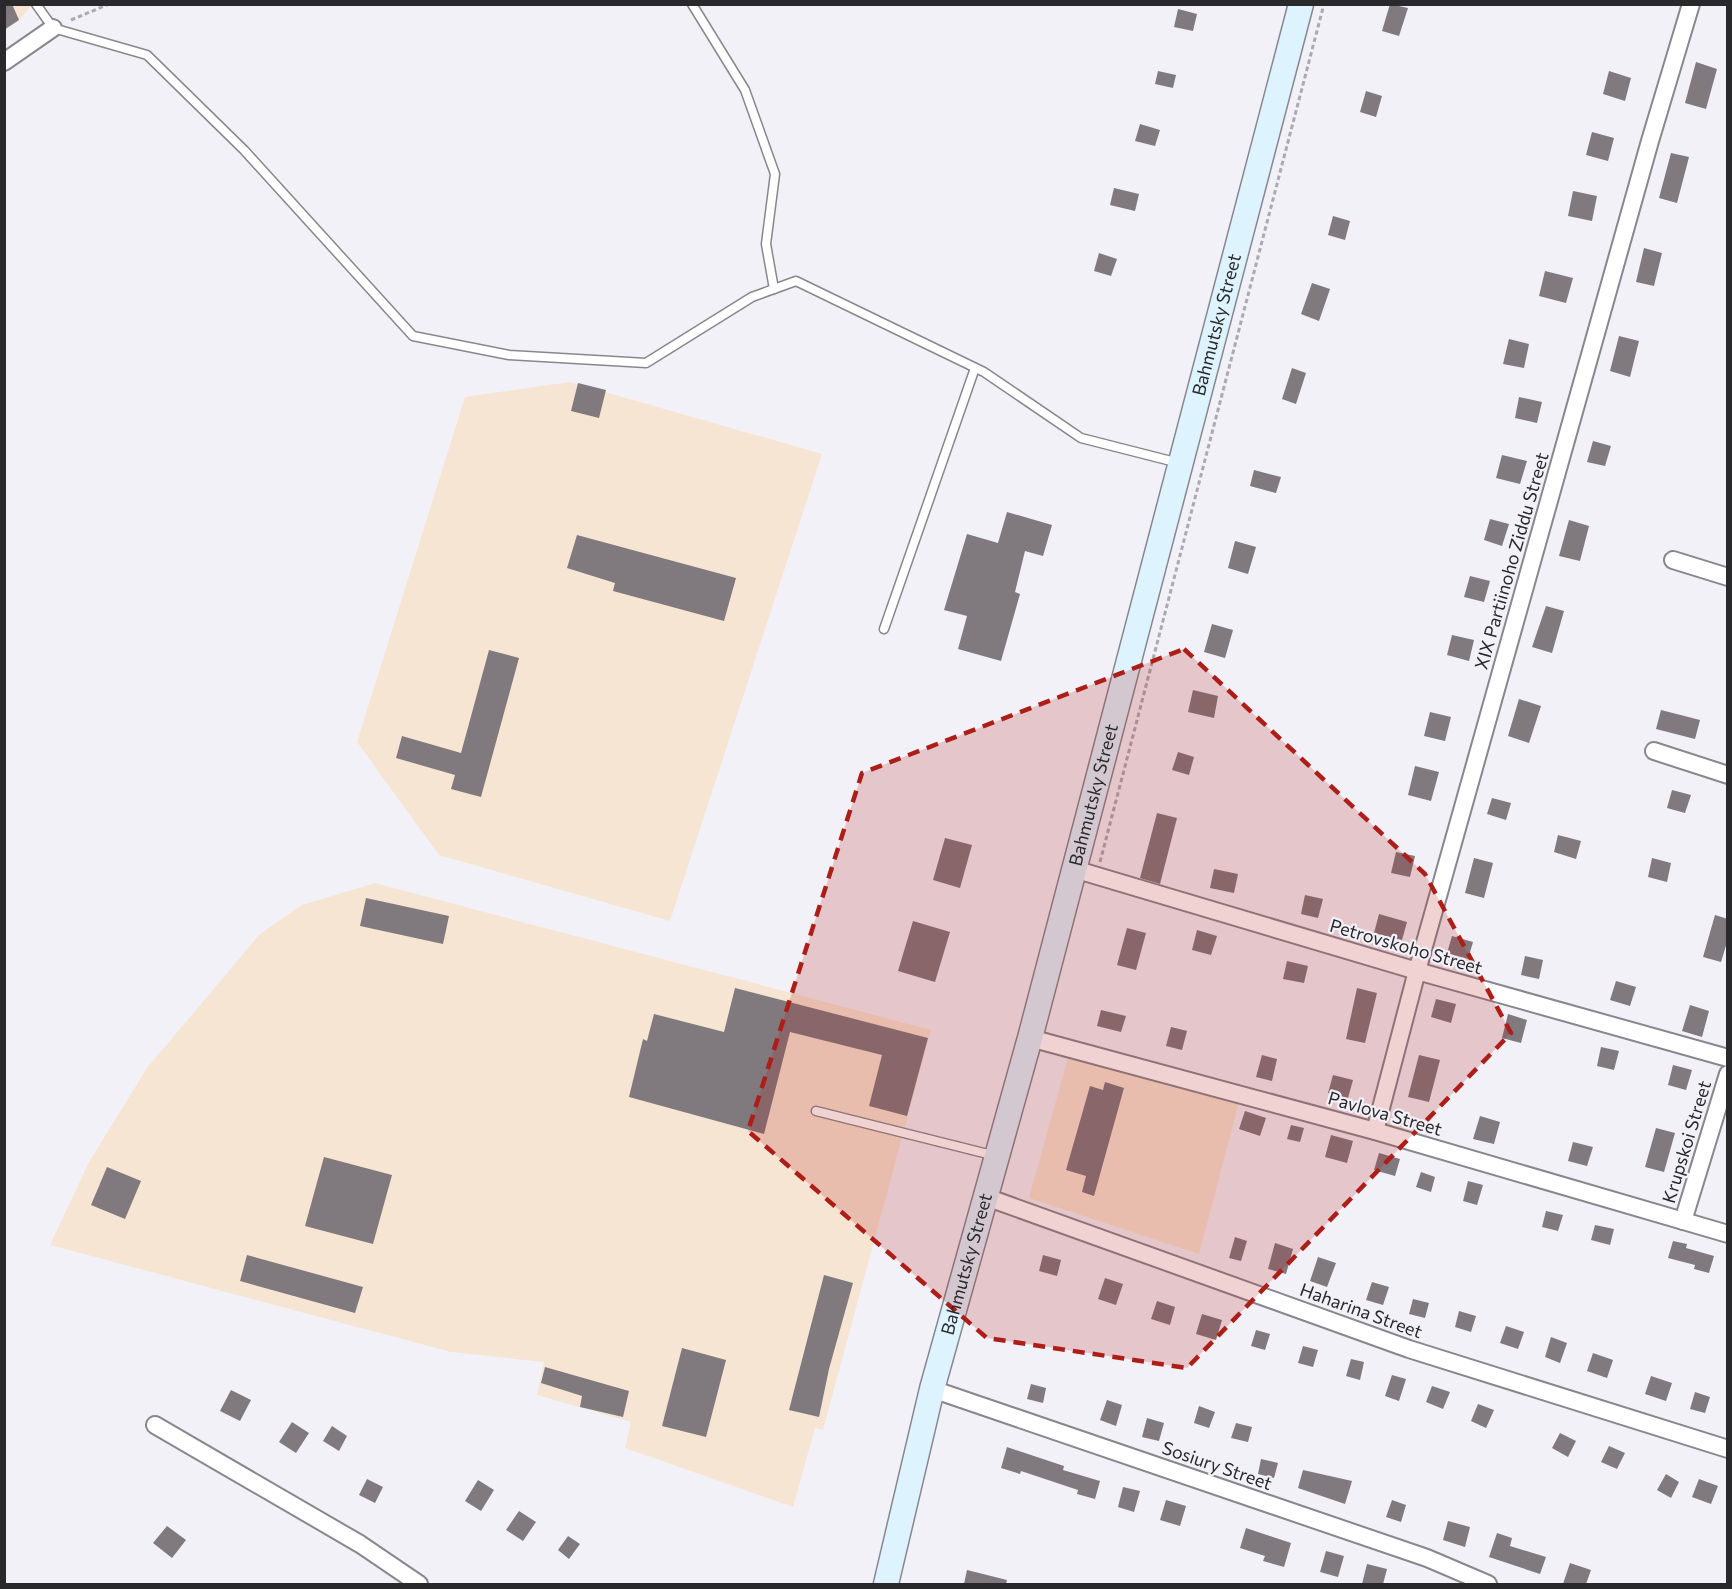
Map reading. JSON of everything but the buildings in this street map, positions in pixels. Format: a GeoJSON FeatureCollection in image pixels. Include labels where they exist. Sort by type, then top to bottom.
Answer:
{"type":"FeatureCollection","features":[{"type":"Feature","properties":{"kind":"main road","name":"Bahmutsky Street"},"geometry":{"type":"LineString","coordinates":[[886,1584],[932,1389],[1030,1038],[1085,873],[1180,463],[1301,4]]}},
{"type":"Feature","properties":{"kind":"street","name":"XIX Partiinoho Ziddu Street"},"geometry":{"type":"LineString","coordinates":[[1375,1131],[1417,971],[1650,141],[1691,4]]}},
{"type":"Feature","properties":{"kind":"street"},"geometry":{"type":"LineString","coordinates":[[4,62],[53,28]]}},
{"type":"Feature","properties":{"kind":"street"},"geometry":{"type":"LineString","coordinates":[[1673,560],[1728,577]]}},
{"type":"Feature","properties":{"kind":"street"},"geometry":{"type":"LineString","coordinates":[[1654,751],[1728,775]]}},
{"type":"Feature","properties":{"kind":"street","name":"Petrovskoho Street"},"geometry":{"type":"LineString","coordinates":[[1085,873],[1417,971],[1728,1058]]}},
{"type":"Feature","properties":{"kind":"street","name":"Pavlova Street"},"geometry":{"type":"LineString","coordinates":[[1030,1038],[1375,1131],[1728,1234]]}},
{"type":"Feature","properties":{"kind":"street","name":"Krupskoi Street"},"geometry":{"type":"LineString","coordinates":[[1683,1221],[1728,1074]]}},
{"type":"Feature","properties":{"kind":"street","name":"Haharina Street"},"geometry":{"type":"LineString","coordinates":[[986,1197],[1408,1349],[1728,1449]]}},
{"type":"Feature","properties":{"kind":"street","name":"Sosiury Street"},"geometry":{"type":"LineString","coordinates":[[932,1389],[1426,1558],[1488,1584]]}},
{"type":"Feature","properties":{"kind":"street"},"geometry":{"type":"LineString","coordinates":[[155,1425],[360,1544],[419,1584]]}},
{"type":"Feature","properties":{"kind":"lane"},"geometry":{"type":"LineString","coordinates":[[36,4],[53,28],[147,55],[244,150],[413,336],[509,355],[646,363],[752,297],[796,281],[975,368],[1081,438],[1180,463]]}},
{"type":"Feature","properties":{"kind":"lane"},"geometry":{"type":"LineString","coordinates":[[692,4],[745,90],[775,174],[766,244],[774,289]]}},
{"type":"Feature","properties":{"kind":"lane"},"geometry":{"type":"LineString","coordinates":[[884,629],[975,368]]}},
{"type":"Feature","properties":{"kind":"lane"},"geometry":{"type":"LineString","coordinates":[[816,1111],[997,1156]]}},
{"type":"Feature","properties":{"kind":"path"},"geometry":{"type":"LineString","coordinates":[[53,28],[110,4]]}},
{"type":"Feature","properties":{"kind":"path"},"geometry":{"type":"LineString","coordinates":[[1085,873],[1324,4]]}},
{"type":"Feature","properties":{"kind":"highlighted area"},"geometry":{"type":"Polygon","coordinates":[[[1184,649],[1425,874],[1511,1033],[1187,1368],[987,1338],[748,1131],[862,773],[1184,649]]]}},
{"type":"Feature","properties":{"kind":"shaded area"},"geometry":{"type":"Polygon","coordinates":[[[5,5],[32,5],[19,20],[5,30],[5,5]]]}},
{"type":"Feature","properties":{"kind":"shaded area"},"geometry":{"type":"Polygon","coordinates":[[[570,382],[822,454],[670,921],[439,855],[357,742],[465,397],[570,382]]]}},
{"type":"Feature","properties":{"kind":"shaded area"},"geometry":{"type":"Polygon","coordinates":[[[375,883],[931,1030],[823,1430],[815,1428],[793,1507],[625,1448],[631,1422],[537,1395],[544,1362],[451,1352],[50,1245],[89,1162],[147,1068],[260,934],[302,905],[375,883]]]}},
{"type":"Feature","properties":{"kind":"shaded area"},"geometry":{"type":"Polygon","coordinates":[[[1069,1054],[1239,1102],[1199,1254],[1029,1198],[1069,1054]]]}}]}
